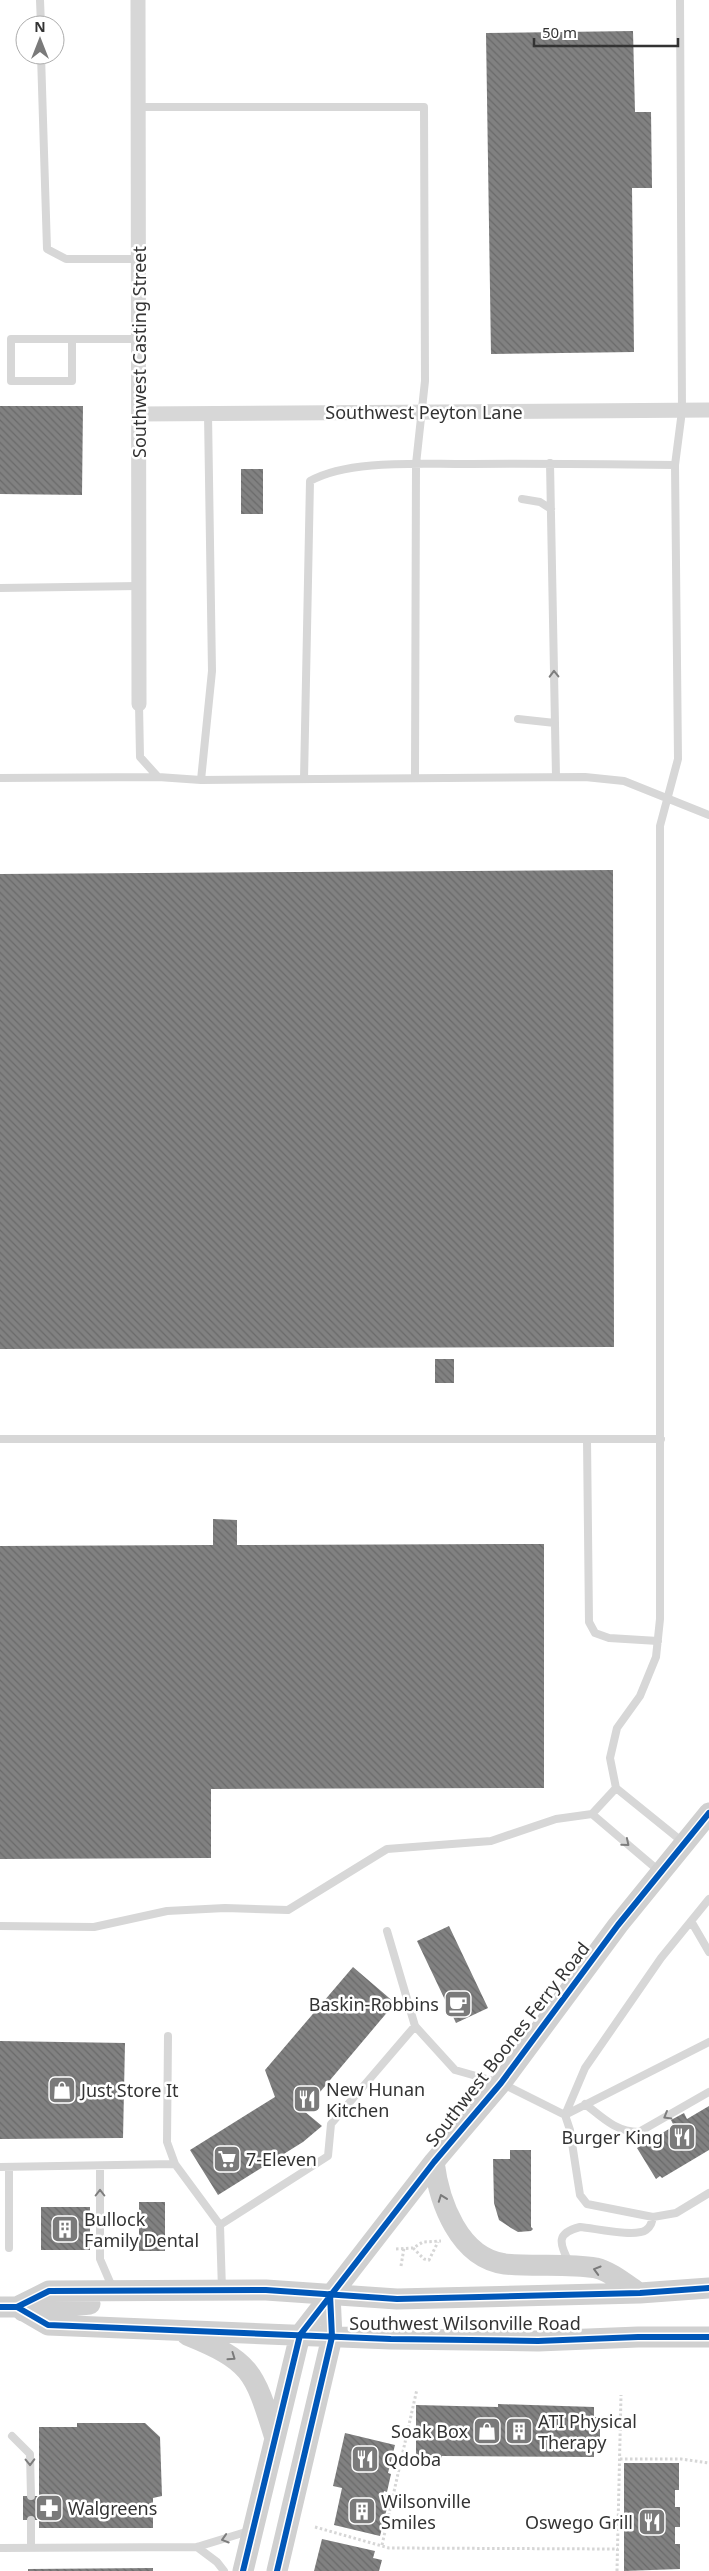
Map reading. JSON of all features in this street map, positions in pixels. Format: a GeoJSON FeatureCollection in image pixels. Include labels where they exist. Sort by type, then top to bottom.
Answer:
{"type":"FeatureCollection","features":[{"type":"Feature","properties":{"kind":"main road","name":"Southwest Boones Ferry Road"},"geometry":{"type":"LineString","coordinates":[[244,2571],[300,2335],[434,2162],[501,2083],[660,1872],[709,1812]]}},
{"type":"Feature","properties":{"kind":"main road"},"geometry":{"type":"LineString","coordinates":[[434,2162],[436,2179],[445,2206],[457,2232],[472,2248],[486,2257],[504,2264],[599,2268],[640,2293]]}},
{"type":"Feature","properties":{"kind":"main road","name":"Southwest Wilsonville Road"},"geometry":{"type":"LineString","coordinates":[[13,2308],[49,2291],[222,2290],[330,2294],[397,2300],[640,2293],[709,2288]]}},
{"type":"Feature","properties":{"kind":"main road"},"geometry":{"type":"LineString","coordinates":[[13,2308],[75,2304],[263,2303],[330,2294],[332,2337],[277,2571]]}},
{"type":"Feature","properties":{"kind":"main road","name":"Southwest Wilsonville Road"},"geometry":{"type":"LineString","coordinates":[[13,2308],[48,2325],[332,2337],[538,2341],[638,2337],[709,2337]]}},
{"type":"Feature","properties":{"kind":"main road"},"geometry":{"type":"LineString","coordinates":[[172,2330],[234,2357],[250,2373],[263,2400],[275,2437]]}},
{"type":"Feature","properties":{"kind":"street","name":"Southwest Casting Street"},"geometry":{"type":"LineString","coordinates":[[138,0],[139,704]]}},
{"type":"Feature","properties":{"kind":"street","name":"Southwest Peyton Lane"},"geometry":{"type":"LineString","coordinates":[[139,414],[709,410]]}},
{"type":"Feature","properties":{"kind":"lane"},"geometry":{"type":"LineString","coordinates":[[40,0],[40,15]]}},
{"type":"Feature","properties":{"kind":"lane"},"geometry":{"type":"LineString","coordinates":[[680,0],[682,411],[675,465],[678,759],[660,826],[660,1619],[656,1657],[640,1696],[617,1728],[610,1758],[616,1788],[684,1843]]}},
{"type":"Feature","properties":{"kind":"lane"},"geometry":{"type":"LineString","coordinates":[[41,65],[47,249],[66,259],[139,259]]}},
{"type":"Feature","properties":{"kind":"lane"},"geometry":{"type":"LineString","coordinates":[[138,107],[424,108],[425,382],[416,464],[415,778]]}},
{"type":"Feature","properties":{"kind":"lane"},"geometry":{"type":"LineString","coordinates":[[72,339],[72,381],[11,381],[11,340],[72,339],[139,339]]}},
{"type":"Feature","properties":{"kind":"lane"},"geometry":{"type":"LineString","coordinates":[[201,780],[212,671],[208,414]]}},
{"type":"Feature","properties":{"kind":"lane"},"geometry":{"type":"LineString","coordinates":[[304,779],[310,481],[322,474],[342,469],[416,464],[550,463],[675,465]]}},
{"type":"Feature","properties":{"kind":"lane"},"geometry":{"type":"LineString","coordinates":[[550,463],[556,776]]}},
{"type":"Feature","properties":{"kind":"lane"},"geometry":{"type":"LineString","coordinates":[[522,499],[540,502],[551,509]]}},
{"type":"Feature","properties":{"kind":"lane"},"geometry":{"type":"LineString","coordinates":[[0,588],[139,586]]}},
{"type":"Feature","properties":{"kind":"lane"},"geometry":{"type":"LineString","coordinates":[[139,704],[140,757],[158,777]]}},
{"type":"Feature","properties":{"kind":"lane"},"geometry":{"type":"LineString","coordinates":[[518,719],[555,723]]}},
{"type":"Feature","properties":{"kind":"lane"},"geometry":{"type":"LineString","coordinates":[[0,778],[158,777],[201,780],[556,776],[624,781],[709,815]]}},
{"type":"Feature","properties":{"kind":"lane"},"geometry":{"type":"LineString","coordinates":[[587,1438],[589,1622],[595,1633],[609,1638],[658,1641]]}},
{"type":"Feature","properties":{"kind":"lane"},"geometry":{"type":"LineString","coordinates":[[0,1439],[660,1438]]}},
{"type":"Feature","properties":{"kind":"lane"},"geometry":{"type":"LineString","coordinates":[[0,1926],[94,1927],[167,1911],[225,1908],[288,1910],[387,1849],[491,1841],[556,1819],[592,1814],[616,1788]]}},
{"type":"Feature","properties":{"kind":"lane"},"geometry":{"type":"LineString","coordinates":[[592,1814],[660,1872]]}},
{"type":"Feature","properties":{"kind":"lane"},"geometry":{"type":"LineString","coordinates":[[709,1899],[661,1958],[585,2068],[565,2115],[570,2130],[580,2195],[587,2204],[653,2217],[676,2213],[709,2194]]}},
{"type":"Feature","properties":{"kind":"lane"},"geometry":{"type":"LineString","coordinates":[[691,1921],[709,1952]]}},
{"type":"Feature","properties":{"kind":"lane"},"geometry":{"type":"LineString","coordinates":[[387,1931],[415,2026],[455,2070],[501,2083],[565,2115]]}},
{"type":"Feature","properties":{"kind":"lane"},"geometry":{"type":"LineString","coordinates":[[220,2225],[328,2156],[331,2124],[415,2026]]}},
{"type":"Feature","properties":{"kind":"lane"},"geometry":{"type":"LineString","coordinates":[[168,2036],[167,2142],[175,2164],[220,2225],[222,2290]]}},
{"type":"Feature","properties":{"kind":"lane"},"geometry":{"type":"LineString","coordinates":[[565,2115],[709,2042]]}},
{"type":"Feature","properties":{"kind":"lane"},"geometry":{"type":"LineString","coordinates":[[585,2104],[614,2127],[626,2132],[639,2132],[709,2092]]}},
{"type":"Feature","properties":{"kind":"lane"},"geometry":{"type":"LineString","coordinates":[[0,2167],[175,2164]]}},
{"type":"Feature","properties":{"kind":"lane"},"geometry":{"type":"LineString","coordinates":[[9,2166],[9,2248]]}},
{"type":"Feature","properties":{"kind":"lane"},"geometry":{"type":"LineString","coordinates":[[100,2166],[100,2260],[114,2291]]}},
{"type":"Feature","properties":{"kind":"lane"},"geometry":{"type":"LineString","coordinates":[[571,2266],[562,2248],[561,2241],[564,2234],[580,2227],[633,2233],[644,2232],[651,2226],[653,2217]]}},
{"type":"Feature","properties":{"kind":"lane"},"geometry":{"type":"LineString","coordinates":[[12,2436],[30,2454],[31,2496]]}},
{"type":"Feature","properties":{"kind":"lane"},"geometry":{"type":"LineString","coordinates":[[31,2520],[31,2548]]}},
{"type":"Feature","properties":{"kind":"lane"},"geometry":{"type":"LineString","coordinates":[[0,2548],[197,2547],[253,2530]]}},
{"type":"Feature","properties":{"kind":"lane"},"geometry":{"type":"LineString","coordinates":[[197,2547],[213,2558],[224,2571]]}},
{"type":"Feature","properties":{"kind":"path"},"geometry":{"type":"LineString","coordinates":[[396,2248],[412,2248],[429,2241],[438,2242],[443,2240]]}},
{"type":"Feature","properties":{"kind":"path"},"geometry":{"type":"LineString","coordinates":[[412,2248],[424,2260],[430,2260],[438,2242]]}},
{"type":"Feature","properties":{"kind":"path"},"geometry":{"type":"LineString","coordinates":[[401,2266],[404,2248]]}},
{"type":"Feature","properties":{"kind":"path"},"geometry":{"type":"LineString","coordinates":[[382,2545],[417,2389]]}},
{"type":"Feature","properties":{"kind":"path"},"geometry":{"type":"LineString","coordinates":[[618,2571],[621,2395]]}},
{"type":"Feature","properties":{"kind":"path"},"geometry":{"type":"LineString","coordinates":[[620,2459],[681,2459],[709,2463]]}},
{"type":"Feature","properties":{"kind":"path"},"geometry":{"type":"LineString","coordinates":[[315,2527],[382,2545],[407,2548],[618,2549]]}},
{"type":"Feature","properties":{"kind":"building"},"geometry":{"type":"Polygon","coordinates":[[[633,31],[635,112],[651,112],[652,188],[632,188],[634,352],[491,354],[486,33],[633,31]]]}},
{"type":"Feature","properties":{"kind":"building"},"geometry":{"type":"Polygon","coordinates":[[[0,406],[83,406],[82,495],[0,494],[0,406]]]}},
{"type":"Feature","properties":{"kind":"building"},"geometry":{"type":"Polygon","coordinates":[[[241,469],[263,469],[263,514],[241,514],[241,469]]]}},
{"type":"Feature","properties":{"kind":"building"},"geometry":{"type":"Polygon","coordinates":[[[613,870],[614,1347],[0,1349],[0,874],[613,870]]]}},
{"type":"Feature","properties":{"kind":"building"},"geometry":{"type":"Polygon","coordinates":[[[435,1359],[454,1359],[454,1383],[435,1383],[435,1359]]]}},
{"type":"Feature","properties":{"kind":"building"},"geometry":{"type":"Polygon","coordinates":[[[213,1519],[237,1520],[237,1545],[544,1544],[544,1788],[211,1789],[211,1858],[0,1859],[0,1546],[213,1545],[213,1519]]]}},
{"type":"Feature","properties":{"kind":"building"},"geometry":{"type":"Polygon","coordinates":[[[449,1926],[488,2008],[456,2023],[417,1941],[449,1926]]]}},
{"type":"Feature","properties":{"kind":"building"},"geometry":{"type":"Polygon","coordinates":[[[353,1967],[395,2003],[304,2111],[322,2126],[303,2142],[218,2195],[190,2150],[275,2097],[265,2070],[353,1967]]]}},
{"type":"Feature","properties":{"kind":"building","name":"Just Store It"},"geometry":{"type":"Polygon","coordinates":[[[0,2041],[125,2043],[123,2138],[0,2139],[0,2041]]]}},
{"type":"Feature","properties":{"kind":"building","name":"Burger King"},"geometry":{"type":"Polygon","coordinates":[[[709,2106],[709,2150],[662,2178],[660,2176],[656,2179],[637,2148],[674,2126],[671,2120],[684,2113],[687,2119],[709,2106]]]}},
{"type":"Feature","properties":{"kind":"building"},"geometry":{"type":"Polygon","coordinates":[[[510,2150],[531,2150],[531,2227],[533,2229],[531,2231],[518,2232],[499,2220],[494,2203],[493,2159],[510,2159],[510,2150]]]}},
{"type":"Feature","properties":{"kind":"building"},"geometry":{"type":"Polygon","coordinates":[[[139,2202],[165,2202],[165,2251],[139,2251],[139,2202]]]}},
{"type":"Feature","properties":{"kind":"building","name":"Bullock Family Dental"},"geometry":{"type":"Polygon","coordinates":[[[41,2207],[90,2207],[90,2250],[41,2250],[41,2207]]]}},
{"type":"Feature","properties":{"kind":"building"},"geometry":{"type":"Polygon","coordinates":[[[498,2404],[594,2407],[594,2417],[600,2417],[600,2446],[594,2446],[594,2457],[442,2456],[442,2458],[416,2458],[416,2405],[498,2407],[498,2404]]]}},
{"type":"Feature","properties":{"kind":"building","name":"Walgreens"},"geometry":{"type":"Polygon","coordinates":[[[77,2423],[145,2423],[160,2437],[162,2496],[153,2498],[153,2528],[39,2528],[39,2520],[23,2520],[23,2496],[39,2496],[39,2427],[77,2427],[77,2423]]]}},
{"type":"Feature","properties":{"kind":"building","name":"Qdoba"},"geometry":{"type":"Polygon","coordinates":[[[345,2433],[395,2445],[388,2473],[391,2474],[387,2492],[384,2491],[383,2494],[390,2496],[380,2536],[334,2525],[342,2488],[333,2486],[345,2433]]]}},
{"type":"Feature","properties":{"kind":"building","name":"Oswego Grill"},"geometry":{"type":"Polygon","coordinates":[[[624,2463],[679,2463],[679,2490],[675,2490],[675,2507],[680,2507],[680,2527],[675,2527],[675,2544],[680,2544],[680,2569],[624,2571],[624,2463]]]}},
{"type":"Feature","properties":{"kind":"building"},"geometry":{"type":"Polygon","coordinates":[[[322,2539],[375,2551],[373,2558],[382,2560],[379,2571],[314,2571],[322,2539]]]}},
{"type":"Feature","properties":{"kind":"building"},"geometry":{"type":"Polygon","coordinates":[[[153,2568],[153,2571],[28,2571],[28,2569],[153,2568]]]}},
{"type":"Feature","properties":{"kind":"cycle path"},"geometry":{"type":"LineString","coordinates":[[243,2571],[300,2335],[434,2162],[501,2083],[618,1925],[709,1813]]}},
{"type":"Feature","properties":{"kind":"cycle path"},"geometry":{"type":"LineString","coordinates":[[0,2307],[17,2307],[49,2291],[266,2290],[397,2299],[640,2293],[709,2288]]}},
{"type":"Feature","properties":{"kind":"cycle path"},"geometry":{"type":"LineString","coordinates":[[277,2571],[332,2337],[330,2294]]}},
{"type":"Feature","properties":{"kind":"cycle path"},"geometry":{"type":"LineString","coordinates":[[17,2307],[48,2325],[391,2339],[538,2341],[638,2337],[709,2337]]}},
{"type":"Feature","properties":{"kind":"place","name":"Baskin-Robbins"},"geometry":{"type":"Point","coordinates":[458,2004]}},
{"type":"Feature","properties":{"kind":"place","name":"Just Store It"},"geometry":{"type":"Point","coordinates":[62,2090]}},
{"type":"Feature","properties":{"kind":"place","name":"New Hunan Kitchen"},"geometry":{"type":"Point","coordinates":[307,2099]}},
{"type":"Feature","properties":{"kind":"place","name":"Burger King"},"geometry":{"type":"Point","coordinates":[682,2137]}},
{"type":"Feature","properties":{"kind":"place","name":"7-Eleven"},"geometry":{"type":"Point","coordinates":[227,2159]}},
{"type":"Feature","properties":{"kind":"place","name":"Bullock Family Dental"},"geometry":{"type":"Point","coordinates":[65,2229]}},
{"type":"Feature","properties":{"kind":"place","name":"Soak Box"},"geometry":{"type":"Point","coordinates":[487,2431]}},
{"type":"Feature","properties":{"kind":"place","name":"ATI Physical Therapy"},"geometry":{"type":"Point","coordinates":[519,2431]}},
{"type":"Feature","properties":{"kind":"place","name":"Qdoba"},"geometry":{"type":"Point","coordinates":[365,2459]}},
{"type":"Feature","properties":{"kind":"place","name":"Walgreens"},"geometry":{"type":"Point","coordinates":[49,2508]}},
{"type":"Feature","properties":{"kind":"place","name":"Wilsonville Smiles"},"geometry":{"type":"Point","coordinates":[362,2511]}},
{"type":"Feature","properties":{"kind":"place","name":"Oswego Grill"},"geometry":{"type":"Point","coordinates":[652,2522]}}]}
